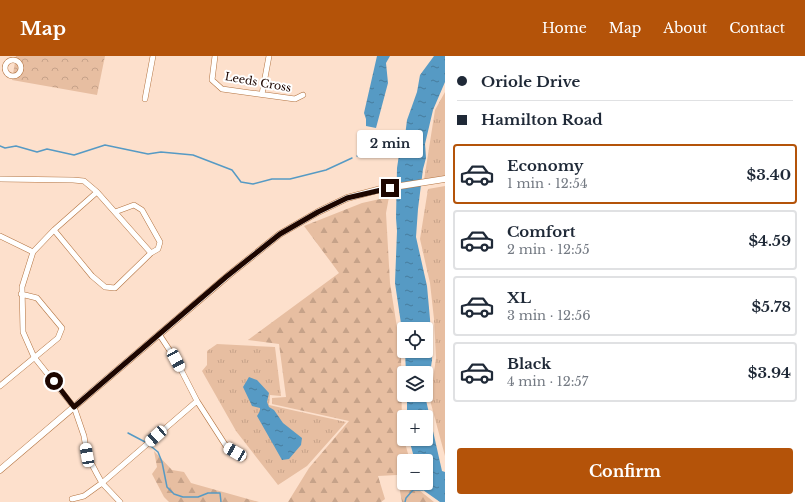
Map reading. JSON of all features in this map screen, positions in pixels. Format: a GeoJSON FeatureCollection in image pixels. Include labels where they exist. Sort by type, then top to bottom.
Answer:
{"type":"FeatureCollection","features":[{"type":"Feature","properties":{"kind":"main road"},"geometry":{"type":"LineString","coordinates":[[0,470],[159,334],[280,234],[318,212],[347,198],[390,188],[445,179]]}},
{"type":"Feature","properties":{"kind":"street"},"geometry":{"type":"LineString","coordinates":[[145,99],[153,56]]}},
{"type":"Feature","properties":{"kind":"street","name":"Leeds Cross"},"geometry":{"type":"LineString","coordinates":[[215,56],[212,80],[222,89],[296,99],[303,95]]}},
{"type":"Feature","properties":{"kind":"street"},"geometry":{"type":"LineString","coordinates":[[262,94],[269,56]]}},
{"type":"Feature","properties":{"kind":"street"},"geometry":{"type":"LineString","coordinates":[[0,179],[84,181],[98,192],[151,253]]}},
{"type":"Feature","properties":{"kind":"street"},"geometry":{"type":"LineString","coordinates":[[98,192],[54,230],[33,252],[22,288],[23,332],[34,356],[74,407],[84,436],[87,455],[102,483],[120,502]]}},
{"type":"Feature","properties":{"kind":"street"},"geometry":{"type":"LineString","coordinates":[[54,230],[92,276],[106,287],[115,288],[151,253],[158,249],[160,242],[142,210],[134,205],[115,212]]}},
{"type":"Feature","properties":{"kind":"street"},"geometry":{"type":"LineString","coordinates":[[0,236],[33,252]]}},
{"type":"Feature","properties":{"kind":"street"},"geometry":{"type":"LineString","coordinates":[[0,386],[34,356],[58,338],[62,328],[37,298],[22,294]]}},
{"type":"Feature","properties":{"kind":"street"},"geometry":{"type":"LineString","coordinates":[[159,334],[176,360],[197,401],[226,446],[244,457]]}},
{"type":"Feature","properties":{"kind":"street"},"geometry":{"type":"LineString","coordinates":[[72,499],[84,496],[102,483],[197,401]]}},
{"type":"Feature","properties":{"kind":"green space"},"geometry":{"type":"Polygon","coordinates":[[[16,56],[105,56],[97,95],[12,80],[16,56]]]}},
{"type":"Feature","properties":{"kind":"green space"},"geometry":{"type":"Polygon","coordinates":[[[445,92],[445,176],[424,180],[435,110],[445,92]]]}},
{"type":"Feature","properties":{"kind":"green space"},"geometry":{"type":"Polygon","coordinates":[[[445,186],[445,456],[431,402],[433,402],[433,379],[436,358],[434,319],[430,283],[420,239],[428,189],[445,186]]]}},
{"type":"Feature","properties":{"kind":"green space"},"geometry":{"type":"Polygon","coordinates":[[[389,197],[386,213],[390,283],[397,328],[397,358],[401,358],[401,366],[397,366],[397,402],[402,402],[402,410],[397,410],[397,446],[406,446],[408,454],[397,454],[397,475],[378,476],[385,499],[381,502],[288,502],[309,468],[349,421],[272,404],[272,398],[286,397],[279,344],[248,340],[339,273],[304,226],[362,203],[389,197]]]}},
{"type":"Feature","properties":{"kind":"green space"},"geometry":{"type":"Polygon","coordinates":[[[217,344],[275,347],[281,396],[270,395],[269,405],[346,422],[307,466],[278,485],[236,431],[202,371],[207,365],[207,351],[217,344]]]}},
{"type":"Feature","properties":{"kind":"green space"},"geometry":{"type":"Polygon","coordinates":[[[154,451],[172,470],[184,472],[191,483],[259,502],[169,502],[164,497],[152,474],[157,467],[154,451]]]}},
{"type":"Feature","properties":{"kind":"green space"},"geometry":{"type":"Polygon","coordinates":[[[400,490],[419,490],[434,502],[402,502],[400,490]]]}},
{"type":"Feature","properties":{"kind":"water"},"geometry":{"type":"Polygon","coordinates":[[[377,56],[390,56],[386,63],[388,83],[376,128],[366,126],[364,113],[377,56]]]}},
{"type":"Feature","properties":{"kind":"water"},"geometry":{"type":"Polygon","coordinates":[[[434,56],[445,56],[445,82],[433,110],[425,144],[426,158],[423,169],[416,237],[427,286],[430,322],[401,322],[395,283],[397,168],[400,148],[405,136],[407,120],[417,92],[420,75],[434,56]]]}},
{"type":"Feature","properties":{"kind":"water"},"geometry":{"type":"Polygon","coordinates":[[[405,358],[432,358],[431,366],[406,366],[405,358]]]}},
{"type":"Feature","properties":{"kind":"water"},"geometry":{"type":"Polygon","coordinates":[[[249,377],[257,380],[269,393],[267,402],[269,407],[274,410],[283,423],[302,438],[301,445],[289,459],[282,460],[257,416],[260,408],[252,406],[243,387],[249,377]]]}},
{"type":"Feature","properties":{"kind":"water"},"geometry":{"type":"Polygon","coordinates":[[[407,402],[426,402],[428,410],[407,410],[407,402]]]}},
{"type":"Feature","properties":{"kind":"water"},"geometry":{"type":"Polygon","coordinates":[[[433,431],[442,471],[445,472],[445,502],[440,502],[423,490],[433,490],[433,454],[413,454],[411,446],[433,446],[433,431]]]}},
{"type":"Feature","properties":{"kind":"waterway"},"geometry":{"type":"LineString","coordinates":[[0,146],[5,148],[16,146],[37,152],[47,149],[74,155],[105,145],[148,154],[161,152],[193,155],[232,170],[241,182],[253,184],[272,179],[290,179],[326,170],[352,158]]}},
{"type":"Feature","properties":{"kind":"waterway"},"geometry":{"type":"LineString","coordinates":[[357,156],[386,154],[400,148]]}},
{"type":"Feature","properties":{"kind":"waterway"},"geometry":{"type":"LineString","coordinates":[[128,433],[147,443],[158,452],[162,462],[167,487],[174,494],[183,497],[198,497],[208,493],[220,493],[221,502]]}},
{"type":"Feature","properties":{"kind":"waterway"},"geometry":{"type":"LineString","coordinates":[[405,502],[406,498],[413,490]]}},
{"type":"Feature","properties":{"kind":"route"},"geometry":{"type":"LineString","coordinates":[[54,381],[74,407],[226,277],[280,234],[318,212],[347,198],[371,191],[390,188]]}}]}
